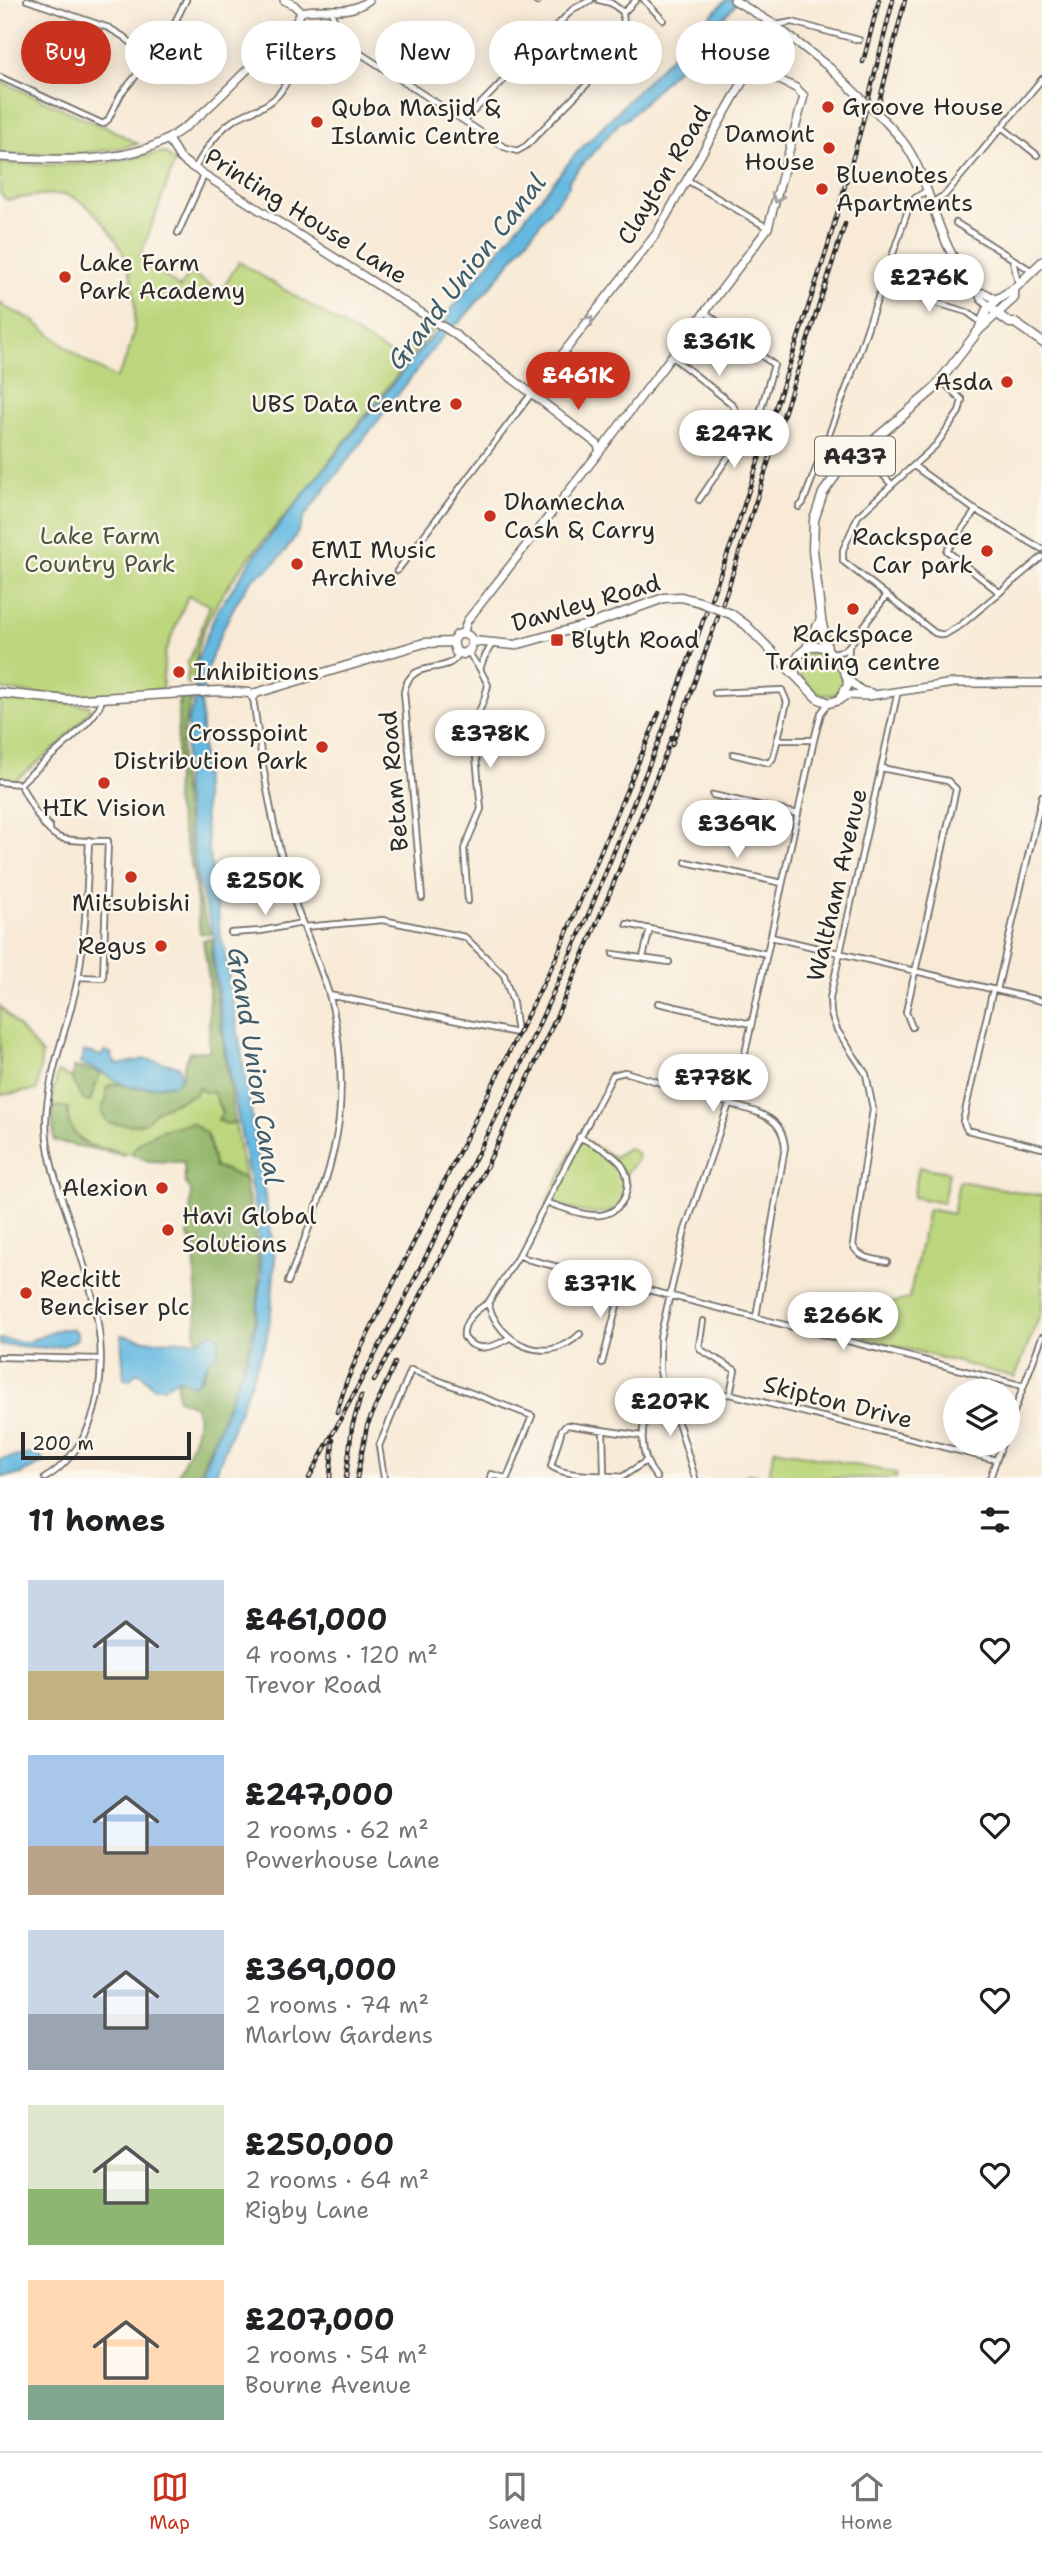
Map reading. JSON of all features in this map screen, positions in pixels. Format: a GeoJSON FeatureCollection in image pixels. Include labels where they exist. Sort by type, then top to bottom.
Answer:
{"type":"FeatureCollection","features":[{"type":"Feature","properties":{"kind":"main road","name":"A437"},"geometry":{"type":"LineString","coordinates":[[828,651],[821,619],[813,550],[816,509],[832,479],[941,380],[982,326],[993,304],[1017,287],[1042,262]]}},
{"type":"Feature","properties":{"kind":"main road","name":"A437"},"geometry":{"type":"LineString","coordinates":[[982,326],[1015,297],[1017,287]]}},
{"type":"Feature","properties":{"kind":"main road"},"geometry":{"type":"LineString","coordinates":[[993,304],[1006,307],[1016,323],[1042,342]]}},
{"type":"Feature","properties":{"kind":"main road"},"geometry":{"type":"LineString","coordinates":[[993,304],[998,314],[1010,323],[1016,323]]}},
{"type":"Feature","properties":{"kind":"main road","name":"Dawley Road"},"geometry":{"type":"LineString","coordinates":[[463,634],[472,640],[506,646],[530,642],[620,615],[664,598],[681,597],[731,614],[746,625],[817,698]]}},
{"type":"Feature","properties":{"kind":"main road"},"geometry":{"type":"LineString","coordinates":[[796,676],[794,663],[821,619]]}},
{"type":"Feature","properties":{"kind":"main road"},"geometry":{"type":"LineString","coordinates":[[463,634],[457,635],[453,642],[454,649],[463,653],[473,645],[472,640]]}},
{"type":"Feature","properties":{"kind":"main road"},"geometry":{"type":"LineString","coordinates":[[0,693],[60,700],[207,691],[253,695],[424,643],[453,642]]}},
{"type":"Feature","properties":{"kind":"main road"},"geometry":{"type":"LineString","coordinates":[[775,656],[789,658],[818,646],[828,651],[848,678],[847,688],[835,701],[817,698]]}},
{"type":"Feature","properties":{"kind":"street"},"geometry":{"type":"LineString","coordinates":[[27,0],[109,29],[125,38]]}},
{"type":"Feature","properties":{"kind":"street"},"geometry":{"type":"LineString","coordinates":[[176,21],[186,0]]}},
{"type":"Feature","properties":{"kind":"street"},"geometry":{"type":"LineString","coordinates":[[284,0],[301,12],[332,15]]}},
{"type":"Feature","properties":{"kind":"street"},"geometry":{"type":"LineString","coordinates":[[464,121],[573,9],[591,0]]}},
{"type":"Feature","properties":{"kind":"street"},"geometry":{"type":"LineString","coordinates":[[332,15],[344,40],[352,48],[508,149],[517,151],[524,148],[620,50],[626,34],[623,13],[611,3],[599,0]]}},
{"type":"Feature","properties":{"kind":"street"},"geometry":{"type":"LineString","coordinates":[[623,13],[636,0]]}},
{"type":"Feature","properties":{"kind":"street"},"geometry":{"type":"LineString","coordinates":[[644,0],[663,20]]}},
{"type":"Feature","properties":{"kind":"street"},"geometry":{"type":"LineString","coordinates":[[194,169],[210,144],[228,124],[265,105],[278,95],[318,25],[342,10],[356,8],[367,1]]}},
{"type":"Feature","properties":{"kind":"street"},"geometry":{"type":"LineString","coordinates":[[737,2],[768,21]]}},
{"type":"Feature","properties":{"kind":"street"},"geometry":{"type":"LineString","coordinates":[[0,157],[114,156],[168,139],[292,27],[301,12]]}},
{"type":"Feature","properties":{"kind":"street"},"geometry":{"type":"LineString","coordinates":[[795,22],[859,40]]}},
{"type":"Feature","properties":{"kind":"street"},"geometry":{"type":"LineString","coordinates":[[795,41],[833,71],[905,143],[919,169],[945,242],[965,275],[993,304]]}},
{"type":"Feature","properties":{"kind":"street"},"geometry":{"type":"LineString","coordinates":[[0,77],[96,122],[105,123],[130,84]]}},
{"type":"Feature","properties":{"kind":"street"},"geometry":{"type":"LineString","coordinates":[[930,204],[945,195],[1042,79]]}},
{"type":"Feature","properties":{"kind":"street","name":"Clayton Road"},"geometry":{"type":"LineString","coordinates":[[397,571],[656,234],[741,84]]}},
{"type":"Feature","properties":{"kind":"street"},"geometry":{"type":"LineString","coordinates":[[463,634],[467,621],[768,228],[804,96],[788,84]]}},
{"type":"Feature","properties":{"kind":"street"},"geometry":{"type":"LineString","coordinates":[[1003,128],[1037,155]]}},
{"type":"Feature","properties":{"kind":"street","name":"Printing House Lane"},"geometry":{"type":"LineString","coordinates":[[168,139],[180,158],[194,169],[453,333],[597,444],[600,450]]}},
{"type":"Feature","properties":{"kind":"street"},"geometry":{"type":"LineString","coordinates":[[178,233],[204,175]]}},
{"type":"Feature","properties":{"kind":"street"},"geometry":{"type":"LineString","coordinates":[[687,180],[768,228]]}},
{"type":"Feature","properties":{"kind":"street"},"geometry":{"type":"LineString","coordinates":[[803,505],[909,207],[915,198],[926,191]]}},
{"type":"Feature","properties":{"kind":"street"},"geometry":{"type":"LineString","coordinates":[[956,223],[1033,271]]}},
{"type":"Feature","properties":{"kind":"street"},"geometry":{"type":"LineString","coordinates":[[1013,260],[1017,287]]}},
{"type":"Feature","properties":{"kind":"street"},"geometry":{"type":"LineString","coordinates":[[882,287],[967,312],[982,326]]}},
{"type":"Feature","properties":{"kind":"street"},"geometry":{"type":"LineString","coordinates":[[671,356],[733,404],[745,426],[755,429],[774,365],[704,312]]}},
{"type":"Feature","properties":{"kind":"street"},"geometry":{"type":"LineString","coordinates":[[941,380],[962,400],[961,409],[939,442],[858,516],[843,550],[843,561],[935,633],[944,635],[961,625],[1042,557]]}},
{"type":"Feature","properties":{"kind":"street"},"geometry":{"type":"LineString","coordinates":[[699,500],[748,428]]}},
{"type":"Feature","properties":{"kind":"street"},"geometry":{"type":"LineString","coordinates":[[861,450],[892,485]]}},
{"type":"Feature","properties":{"kind":"street"},"geometry":{"type":"LineString","coordinates":[[914,466],[976,510],[1042,549]]}},
{"type":"Feature","properties":{"kind":"street"},"geometry":{"type":"LineString","coordinates":[[976,510],[947,551],[999,592]]}},
{"type":"Feature","properties":{"kind":"street"},"geometry":{"type":"LineString","coordinates":[[828,651],[843,651],[849,646],[887,594]]}},
{"type":"Feature","properties":{"kind":"street"},"geometry":{"type":"LineString","coordinates":[[480,669],[493,643]]}},
{"type":"Feature","properties":{"kind":"street"},"geometry":{"type":"LineString","coordinates":[[849,646],[848,678],[862,691],[883,693]]}},
{"type":"Feature","properties":{"kind":"street"},"geometry":{"type":"LineString","coordinates":[[463,653],[480,669],[488,685],[473,725],[481,809],[464,849],[468,901]]}},
{"type":"Feature","properties":{"kind":"street","name":"Betam Road"},"geometry":{"type":"LineString","coordinates":[[422,898],[404,692],[406,683],[421,669],[449,665],[463,653]]}},
{"type":"Feature","properties":{"kind":"street"},"geometry":{"type":"LineString","coordinates":[[821,713],[847,695],[857,697],[954,683],[1042,683]]}},
{"type":"Feature","properties":{"kind":"street"},"geometry":{"type":"LineString","coordinates":[[715,693],[782,690],[787,702],[773,758],[769,763],[733,754]]}},
{"type":"Feature","properties":{"kind":"street","name":"Waltham Avenue"},"geometry":{"type":"LineString","coordinates":[[887,1262],[860,1256],[853,1245],[873,1109],[866,1074],[845,1045],[831,1014],[830,998],[898,690]]}},
{"type":"Feature","properties":{"kind":"street"},"geometry":{"type":"LineString","coordinates":[[253,695],[267,797],[292,893],[329,995],[338,1041],[339,1120],[327,1175],[288,1282]]}},
{"type":"Feature","properties":{"kind":"street"},"geometry":{"type":"LineString","coordinates":[[0,782],[20,784],[85,723],[101,705],[102,698]]}},
{"type":"Feature","properties":{"kind":"street"},"geometry":{"type":"LineString","coordinates":[[695,1478],[664,1390],[659,1352],[669,1295],[699,1187],[730,1104],[751,1024],[821,713],[817,698]]}},
{"type":"Feature","properties":{"kind":"street"},"geometry":{"type":"LineString","coordinates":[[777,740],[814,740]]}},
{"type":"Feature","properties":{"kind":"street"},"geometry":{"type":"LineString","coordinates":[[881,768],[948,781],[956,789],[906,1012],[912,1027]]}},
{"type":"Feature","properties":{"kind":"street"},"geometry":{"type":"LineString","coordinates":[[20,784],[50,830],[60,838],[108,841],[103,978],[78,977]]}},
{"type":"Feature","properties":{"kind":"street"},"geometry":{"type":"LineString","coordinates":[[713,795],[798,814]]}},
{"type":"Feature","properties":{"kind":"street"},"geometry":{"type":"LineString","coordinates":[[1042,796],[963,1121],[967,1130],[1042,1148]]}},
{"type":"Feature","properties":{"kind":"street"},"geometry":{"type":"LineString","coordinates":[[45,1478],[57,1470],[84,1438],[97,1405],[101,1359],[93,1300],[48,1153],[46,1123],[54,1068],[84,946],[89,840]]}},
{"type":"Feature","properties":{"kind":"street"},"geometry":{"type":"LineString","coordinates":[[686,862],[782,883]]}},
{"type":"Feature","properties":{"kind":"street"},"geometry":{"type":"LineString","coordinates":[[231,933],[383,920],[465,937],[504,975],[513,1003],[517,1033],[329,995]]}},
{"type":"Feature","properties":{"kind":"street"},"geometry":{"type":"LineString","coordinates":[[627,924],[767,954]]}},
{"type":"Feature","properties":{"kind":"street"},"geometry":{"type":"LineString","coordinates":[[643,957],[649,929]]}},
{"type":"Feature","properties":{"kind":"street"},"geometry":{"type":"LineString","coordinates":[[771,937],[1042,1001]]}},
{"type":"Feature","properties":{"kind":"street"},"geometry":{"type":"LineString","coordinates":[[613,954],[668,962]]}},
{"type":"Feature","properties":{"kind":"street"},"geometry":{"type":"LineString","coordinates":[[658,1003],[751,1024]]}},
{"type":"Feature","properties":{"kind":"street"},"geometry":{"type":"LineString","coordinates":[[509,1338],[488,1348],[472,1345],[464,1337],[463,1330],[467,1321],[488,1303],[519,1255],[613,1075],[625,1072],[770,1117],[781,1130],[785,1147],[756,1317]]}},
{"type":"Feature","properties":{"kind":"street"},"geometry":{"type":"LineString","coordinates":[[547,1203],[588,1214],[603,1215],[616,1210],[622,1203],[628,1189],[621,1163],[579,1137]]}},
{"type":"Feature","properties":{"kind":"street"},"geometry":{"type":"LineString","coordinates":[[519,1255],[1024,1386]]}},
{"type":"Feature","properties":{"kind":"street"},"geometry":{"type":"LineString","coordinates":[[602,1363],[623,1283]]}},
{"type":"Feature","properties":{"kind":"street"},"geometry":{"type":"LineString","coordinates":[[488,1303],[497,1325],[509,1338],[527,1347],[545,1349],[571,1342],[580,1334]]}},
{"type":"Feature","properties":{"kind":"street"},"geometry":{"type":"LineString","coordinates":[[703,1321],[699,1346],[701,1350],[735,1370],[730,1394]]}},
{"type":"Feature","properties":{"kind":"street"},"geometry":{"type":"LineString","coordinates":[[1020,1396],[1042,1337]]}},
{"type":"Feature","properties":{"kind":"street"},"geometry":{"type":"LineString","coordinates":[[0,1357],[101,1359]]}},
{"type":"Feature","properties":{"kind":"street"},"geometry":{"type":"LineString","coordinates":[[384,1478],[379,1446],[411,1370],[532,1416],[506,1478],[491,1474],[490,1478]]}},
{"type":"Feature","properties":{"kind":"street"},"geometry":{"type":"LineString","coordinates":[[657,1478],[645,1459],[642,1436],[650,1399],[664,1390]]}},
{"type":"Feature","properties":{"kind":"street","name":"Skipton Drive"},"geometry":{"type":"LineString","coordinates":[[674,1413],[714,1395],[730,1394],[996,1460]]}},
{"type":"Feature","properties":{"kind":"street"},"geometry":{"type":"LineString","coordinates":[[642,1436],[567,1424],[562,1429],[551,1466],[558,1472],[588,1477],[604,1474],[622,1477],[645,1459]]}},
{"type":"Feature","properties":{"kind":"street"},"geometry":{"type":"LineString","coordinates":[[603,1430],[604,1474]]}},
{"type":"Feature","properties":{"kind":"street"},"geometry":{"type":"LineString","coordinates":[[990,1478],[998,1456]]}},
{"type":"Feature","properties":{"kind":"green space"},"geometry":{"type":"Polygon","coordinates":[[[0,81],[105,126],[138,144],[86,153],[0,154],[0,81]]]}},
{"type":"Feature","properties":{"kind":"green space","name":"Lake Farm Country Park"},"geometry":{"type":"Polygon","coordinates":[[[164,152],[175,162],[140,257],[180,288],[190,273],[221,291],[239,262],[400,360],[428,323],[434,328],[233,579],[204,630],[196,658],[194,686],[187,683],[187,661],[210,605],[188,596],[165,653],[162,689],[81,695],[0,689],[0,302],[6,308],[31,319],[82,359],[116,378],[126,359],[135,317],[131,275],[124,255],[100,219],[81,201],[71,196],[59,194],[7,200],[0,194],[0,163],[108,163],[164,152]]]}},
{"type":"Feature","properties":{"kind":"green space"},"geometry":{"type":"Polygon","coordinates":[[[815,650],[829,659],[841,673],[843,683],[837,694],[820,694],[799,675],[802,659],[815,650]]]}},
{"type":"Feature","properties":{"kind":"green space"},"geometry":{"type":"Polygon","coordinates":[[[0,696],[90,706],[90,711],[59,745],[13,782],[0,780],[0,696]]]}},
{"type":"Feature","properties":{"kind":"green space"},"geometry":{"type":"Polygon","coordinates":[[[179,698],[193,698],[183,734],[183,792],[198,892],[203,914],[212,934],[200,933],[193,873],[175,802],[179,698]]]}},
{"type":"Feature","properties":{"kind":"green space"},"geometry":{"type":"Polygon","coordinates":[[[213,938],[212,966],[235,1122],[226,1124],[218,1120],[222,1113],[214,1093],[204,1092],[199,1087],[196,1094],[159,1109],[146,1122],[130,1125],[108,1123],[102,1113],[102,1106],[106,1102],[106,1088],[110,1085],[138,1088],[172,1084],[182,1079],[190,1052],[209,1051],[209,979],[203,940],[213,938]]]}},
{"type":"Feature","properties":{"kind":"green space"},"geometry":{"type":"Polygon","coordinates":[[[0,1006],[42,1054],[37,1090],[0,1095],[0,1006]]]}},
{"type":"Feature","properties":{"kind":"green space"},"geometry":{"type":"Polygon","coordinates":[[[74,1067],[100,1074],[89,1102],[83,1100],[72,1081],[74,1067]]]}},
{"type":"Feature","properties":{"kind":"green space"},"geometry":{"type":"Polygon","coordinates":[[[58,1072],[72,1078],[76,1088],[90,1102],[100,1072],[121,1083],[109,1085],[106,1102],[102,1106],[118,1124],[140,1124],[159,1109],[188,1097],[199,1087],[214,1093],[222,1114],[231,1124],[235,1122],[245,1179],[215,1168],[208,1135],[192,1123],[150,1136],[131,1154],[88,1145],[52,1112],[58,1072]]]}},
{"type":"Feature","properties":{"kind":"green space"},"geometry":{"type":"Polygon","coordinates":[[[58,1106],[68,1108],[70,1125],[83,1142],[126,1153],[124,1155],[54,1140],[52,1112],[58,1106]]]}},
{"type":"Feature","properties":{"kind":"green space"},"geometry":{"type":"Polygon","coordinates":[[[192,1123],[207,1134],[215,1168],[245,1179],[257,1251],[258,1300],[247,1353],[197,1478],[176,1478],[192,1442],[197,1423],[195,1406],[178,1399],[177,1383],[180,1378],[201,1379],[209,1360],[212,1332],[200,1340],[195,1335],[196,1242],[189,1239],[188,1234],[191,1190],[185,1182],[184,1162],[149,1161],[131,1154],[142,1140],[166,1129],[192,1123]]]}},
{"type":"Feature","properties":{"kind":"green space"},"geometry":{"type":"Polygon","coordinates":[[[579,1137],[614,1157],[628,1148],[638,1154],[637,1160],[626,1174],[621,1203],[612,1210],[588,1213],[547,1203],[579,1137]]]}},
{"type":"Feature","properties":{"kind":"green space"},"geometry":{"type":"Polygon","coordinates":[[[919,1167],[949,1172],[943,1203],[913,1197],[919,1167]]]}},
{"type":"Feature","properties":{"kind":"green space"},"geometry":{"type":"Polygon","coordinates":[[[959,1181],[1042,1196],[1042,1310],[1015,1377],[865,1338],[875,1306],[909,1299],[928,1209],[953,1214],[959,1181]]]}},
{"type":"Feature","properties":{"kind":"green space"},"geometry":{"type":"Polygon","coordinates":[[[775,1449],[896,1473],[896,1478],[747,1478],[747,1474],[768,1477],[775,1449]]]}},
{"type":"Feature","properties":{"kind":"water"},"geometry":{"type":"Polygon","coordinates":[[[726,0],[739,0],[721,21],[706,21],[726,0]]]}},
{"type":"Feature","properties":{"kind":"water"},"geometry":{"type":"Polygon","coordinates":[[[676,51],[676,70],[662,84],[662,66],[676,51]]]}},
{"type":"Feature","properties":{"kind":"water"},"geometry":{"type":"Polygon","coordinates":[[[644,84],[662,84],[628,118],[618,124],[569,180],[569,186],[497,279],[458,324],[454,324],[443,336],[304,517],[299,530],[284,552],[246,588],[229,618],[207,670],[201,699],[205,823],[213,878],[217,880],[220,901],[217,903],[219,931],[224,947],[275,1258],[266,1341],[214,1478],[200,1478],[253,1340],[262,1276],[256,1215],[227,1058],[213,954],[215,938],[198,881],[185,792],[188,720],[196,699],[197,661],[216,613],[255,555],[443,325],[451,310],[575,155],[644,84]]]}},
{"type":"Feature","properties":{"kind":"water"},"geometry":{"type":"Polygon","coordinates":[[[84,1051],[102,1056],[104,1051],[111,1053],[112,1059],[118,1065],[145,1059],[179,1066],[181,1076],[175,1084],[150,1088],[131,1087],[80,1064],[84,1051]]]}},
{"type":"Feature","properties":{"kind":"water"},"geometry":{"type":"Polygon","coordinates":[[[60,1329],[72,1329],[77,1332],[77,1339],[60,1347],[50,1348],[0,1345],[0,1339],[27,1342],[60,1329]]]}},
{"type":"Feature","properties":{"kind":"water"},"geometry":{"type":"Polygon","coordinates":[[[212,1332],[220,1336],[217,1356],[209,1360],[197,1383],[192,1385],[180,1378],[165,1387],[153,1387],[137,1372],[130,1380],[124,1379],[121,1335],[151,1341],[200,1340],[212,1332]]]}},
{"type":"Feature","properties":{"kind":"water"},"geometry":{"type":"Polygon","coordinates":[[[36,1453],[43,1463],[18,1475],[0,1477],[0,1459],[36,1453]]]}},
{"type":"Feature","properties":{"kind":"railway"},"geometry":{"type":"LineString","coordinates":[[863,62],[879,0]]}},
{"type":"Feature","properties":{"kind":"railway"},"geometry":{"type":"LineString","coordinates":[[309,1478],[404,1300],[508,1093],[589,913],[660,738],[732,542],[827,249],[861,129],[893,0]]}},
{"type":"Feature","properties":{"kind":"railway"},"geometry":{"type":"LineString","coordinates":[[879,103],[905,0]]}},
{"type":"Feature","properties":{"kind":"railway"},"geometry":{"type":"LineString","coordinates":[[672,745],[726,594],[845,224]]}},
{"type":"Feature","properties":{"kind":"railway"},"geometry":{"type":"LineString","coordinates":[[337,1412],[361,1348],[557,956],[659,713]]}},
{"type":"Feature","properties":{"kind":"railway"},"geometry":{"type":"LineString","coordinates":[[374,1381],[458,1225],[535,1065],[606,902],[672,737]]}},
{"type":"Feature","properties":{"kind":"railway"},"geometry":{"type":"LineString","coordinates":[[357,1478],[367,1426],[395,1363]]}},
{"type":"Feature","properties":{"kind":"railway"},"geometry":{"type":"LineString","coordinates":[[346,1478],[352,1427],[361,1396]]}},
{"type":"Feature","properties":{"kind":"railway"},"geometry":{"type":"LineString","coordinates":[[330,1478],[333,1440]]}},
{"type":"Feature","properties":{"kind":"place","name":"Groove House"},"geometry":{"type":"Point","coordinates":[828,107]}},
{"type":"Feature","properties":{"kind":"place","name":"Quba Masjid & Islamic Centre"},"geometry":{"type":"Point","coordinates":[317,122]}},
{"type":"Feature","properties":{"kind":"place","name":"Damont House"},"geometry":{"type":"Point","coordinates":[829,148]}},
{"type":"Feature","properties":{"kind":"place","name":"Bluenotes Apartments"},"geometry":{"type":"Point","coordinates":[822,189]}},
{"type":"Feature","properties":{"kind":"place","name":"Lake Farm Park Academy"},"geometry":{"type":"Point","coordinates":[65,277]}},
{"type":"Feature","properties":{"kind":"place","name":"Asda"},"geometry":{"type":"Point","coordinates":[1007,382]}},
{"type":"Feature","properties":{"kind":"place","name":"UBS Data Centre"},"geometry":{"type":"Point","coordinates":[456,404]}},
{"type":"Feature","properties":{"kind":"place","name":"Dhamecha Cash & Carry"},"geometry":{"type":"Point","coordinates":[490,516]}},
{"type":"Feature","properties":{"kind":"place","name":"Rackspace Car park"},"geometry":{"type":"Point","coordinates":[987,551]}},
{"type":"Feature","properties":{"kind":"place","name":"EMI Music Archive"},"geometry":{"type":"Point","coordinates":[297,564]}},
{"type":"Feature","properties":{"kind":"place","name":"Rackspace Training centre"},"geometry":{"type":"Point","coordinates":[853,609]}},
{"type":"Feature","properties":{"kind":"place","name":"Blyth Road"},"geometry":{"type":"Point","coordinates":[557,640]}},
{"type":"Feature","properties":{"kind":"place","name":"Inhibitions"},"geometry":{"type":"Point","coordinates":[179,672]}},
{"type":"Feature","properties":{"kind":"place","name":"Crosspoint Distribution Park"},"geometry":{"type":"Point","coordinates":[322,747]}},
{"type":"Feature","properties":{"kind":"place","name":"HIK Vision"},"geometry":{"type":"Point","coordinates":[104,783]}},
{"type":"Feature","properties":{"kind":"place","name":"Mitsubishi"},"geometry":{"type":"Point","coordinates":[131,877]}},
{"type":"Feature","properties":{"kind":"place","name":"Regus"},"geometry":{"type":"Point","coordinates":[161,946]}},
{"type":"Feature","properties":{"kind":"place","name":"Alexion"},"geometry":{"type":"Point","coordinates":[162,1188]}},
{"type":"Feature","properties":{"kind":"place","name":"Havi Global Solutions"},"geometry":{"type":"Point","coordinates":[168,1230]}},
{"type":"Feature","properties":{"kind":"place","name":"Reckitt Benckiser plc"},"geometry":{"type":"Point","coordinates":[26,1293]}},
{"type":"Feature","properties":{"kind":"water label","name":"Grand Union Canal"},"geometry":{"type":"Point","coordinates":[466,271]}},
{"type":"Feature","properties":{"kind":"water label","name":"Grand Union Canal"},"geometry":{"type":"Point","coordinates":[256,1066]}}]}
